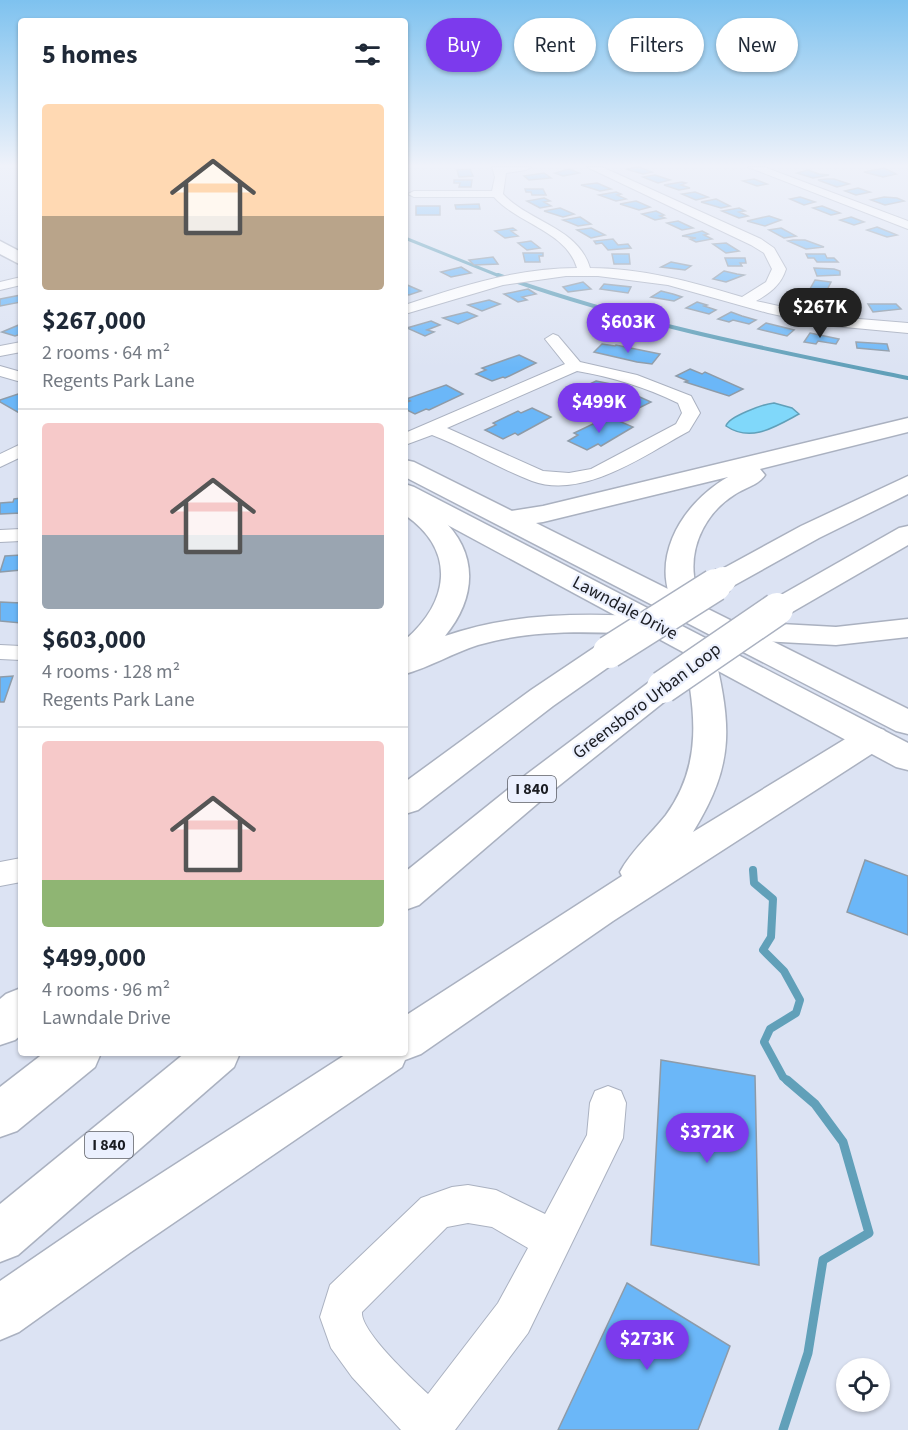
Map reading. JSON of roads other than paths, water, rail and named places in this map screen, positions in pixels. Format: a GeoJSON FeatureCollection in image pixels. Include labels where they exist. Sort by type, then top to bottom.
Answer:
{"type":"FeatureCollection","features":[{"type":"Feature","properties":{"kind":"main road"},"geometry":{"type":"LineString","coordinates":[[0,246],[18,258]]}},
{"type":"Feature","properties":{"kind":"main road"},"geometry":{"type":"LineString","coordinates":[[508,519],[543,514],[782,457],[908,424]]}},
{"type":"Feature","properties":{"kind":"main road"},"geometry":{"type":"LineString","coordinates":[[599,910],[665,844],[683,820],[696,796],[709,753],[711,720],[702,629],[680,573],[682,546],[692,521],[700,510],[723,490],[772,467],[782,457]]}},
{"type":"Feature","properties":{"kind":"main road","name":"Lawndale Drive"},"geometry":{"type":"LineString","coordinates":[[408,469],[508,519],[702,629],[872,738],[908,758]]}},
{"type":"Feature","properties":{"kind":"main road"},"geometry":{"type":"LineString","coordinates":[[408,799],[542,698],[609,652],[723,580],[810,532],[908,484]]}},
{"type":"Feature","properties":{"kind":"main road","name":"Lawndale Drive"},"geometry":{"type":"LineString","coordinates":[[408,494],[658,626],[702,629],[908,723]]}},
{"type":"Feature","properties":{"kind":"main road"},"geometry":{"type":"LineString","coordinates":[[408,504],[421,512],[442,533],[453,554],[456,571],[455,587],[440,622],[408,654]]}},
{"type":"Feature","properties":{"kind":"main road","name":"Greensboro Urban Loop"},"geometry":{"type":"LineString","coordinates":[[408,892],[600,734],[663,687],[777,609],[908,534]]}},
{"type":"Feature","properties":{"kind":"main road"},"geometry":{"type":"LineString","coordinates":[[408,663],[461,639],[526,625],[576,621],[658,626]]}},
{"type":"Feature","properties":{"kind":"main road"},"geometry":{"type":"LineString","coordinates":[[702,629],[836,636],[908,628]]}},
{"type":"Feature","properties":{"kind":"main road"},"geometry":{"type":"LineString","coordinates":[[408,1038],[599,910],[872,738]]}},
{"type":"Feature","properties":{"kind":"main road"},"geometry":{"type":"LineString","coordinates":[[0,1026],[18,1010]]}},
{"type":"Feature","properties":{"kind":"main road"},"geometry":{"type":"LineString","coordinates":[[0,1114],[75,1056]]}},
{"type":"Feature","properties":{"kind":"main road","name":"I 840"},"geometry":{"type":"LineString","coordinates":[[0,1237],[214,1056]]}},
{"type":"Feature","properties":{"kind":"main road"},"geometry":{"type":"LineString","coordinates":[[0,1313],[113,1234],[381,1056]]}},
{"type":"Feature","properties":{"kind":"street"},"geometry":{"type":"LineString","coordinates":[[557,234],[583,263],[584,270]]}},
{"type":"Feature","properties":{"kind":"street"},"geometry":{"type":"LineString","coordinates":[[738,234],[769,251],[779,269],[778,277],[771,285],[744,301]]}},
{"type":"Feature","properties":{"kind":"street"},"geometry":{"type":"LineString","coordinates":[[408,309],[492,281],[532,274],[584,270],[667,280],[773,310],[853,326],[908,328]]}},
{"type":"Feature","properties":{"kind":"street"},"geometry":{"type":"LineString","coordinates":[[0,286],[18,282]]}},
{"type":"Feature","properties":{"kind":"street"},"geometry":{"type":"LineString","coordinates":[[553,339],[575,366]]}},
{"type":"Feature","properties":{"kind":"street"},"geometry":{"type":"LineString","coordinates":[[0,351],[18,347]]}},
{"type":"Feature","properties":{"kind":"street"},"geometry":{"type":"LineString","coordinates":[[408,439],[575,366],[609,372],[659,387],[685,400],[691,413],[683,427],[597,473],[569,479],[540,477],[432,429]]}},
{"type":"Feature","properties":{"kind":"street"},"geometry":{"type":"LineString","coordinates":[[0,371],[18,376]]}},
{"type":"Feature","properties":{"kind":"street"},"geometry":{"type":"LineString","coordinates":[[0,461],[18,452]]}},
{"type":"Feature","properties":{"kind":"street"},"geometry":{"type":"LineString","coordinates":[[0,536],[18,534]]}},
{"type":"Feature","properties":{"kind":"street"},"geometry":{"type":"LineString","coordinates":[[0,652],[18,653]]}},
{"type":"Feature","properties":{"kind":"street"},"geometry":{"type":"LineString","coordinates":[[0,874],[18,871]]}},
{"type":"Feature","properties":{"kind":"street"},"geometry":{"type":"LineString","coordinates":[[552,1240],[486,1204],[467,1202],[450,1205],[435,1212],[345,1300],[340,1315],[342,1326],[402,1401],[429,1429],[513,1318],[604,1138],[608,1103]]}},
{"type":"Feature","properties":{"kind":"water"},"geometry":{"type":"Polygon","coordinates":[[[774,403],[792,408],[799,414],[772,428],[754,433],[735,431],[726,426],[739,415],[774,403]]]}},
{"type":"Feature","properties":{"kind":"waterway"},"geometry":{"type":"LineString","coordinates":[[408,239],[502,277]]}},
{"type":"Feature","properties":{"kind":"waterway"},"geometry":{"type":"LineString","coordinates":[[498,275],[599,307],[701,334],[908,378]]}},
{"type":"Feature","properties":{"kind":"waterway"},"geometry":{"type":"LineString","coordinates":[[753,870],[754,883],[773,899],[771,937],[763,950],[784,971],[800,1000],[796,1013],[770,1029],[764,1042],[783,1077],[789,1082]]}},
{"type":"Feature","properties":{"kind":"waterway"},"geometry":{"type":"LineString","coordinates":[[783,1430],[808,1353],[823,1260],[869,1233],[843,1142],[815,1104],[787,1080]]}}]}
